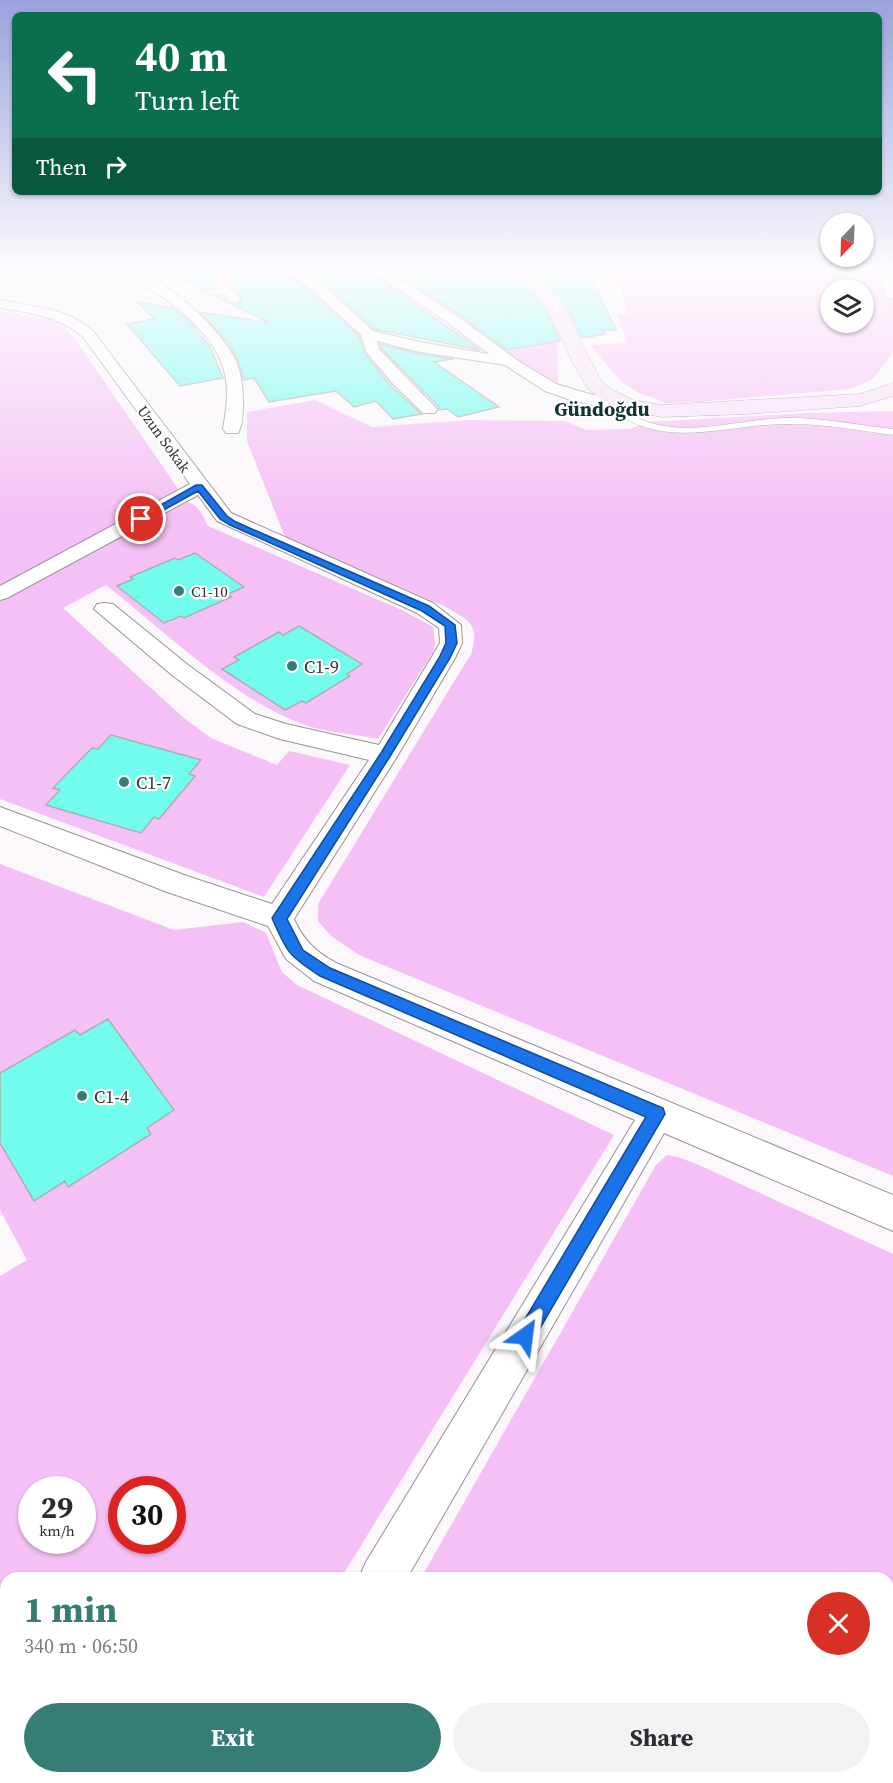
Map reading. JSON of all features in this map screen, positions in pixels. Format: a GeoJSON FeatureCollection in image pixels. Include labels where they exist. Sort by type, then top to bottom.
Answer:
{"type":"FeatureCollection","features":[{"type":"Feature","properties":{"kind":"street","name":"Uzun Sokak"},"geometry":{"type":"LineString","coordinates":[[100,350],[224,518],[425,608],[450,625],[451,643],[444,658],[385,755],[279,918]]}},
{"type":"Feature","properties":{"kind":"street"},"geometry":{"type":"LineString","coordinates":[[223,350],[235,386],[237,406],[232,429]]}},
{"type":"Feature","properties":{"kind":"street"},"geometry":{"type":"LineString","coordinates":[[372,350],[429,409]]}},
{"type":"Feature","properties":{"kind":"street"},"geometry":{"type":"LineString","coordinates":[[442,350],[509,361]]}},
{"type":"Feature","properties":{"kind":"street"},"geometry":{"type":"LineString","coordinates":[[495,350],[552,389],[568,396],[662,411],[860,400],[881,395],[893,389]]}},
{"type":"Feature","properties":{"kind":"street"},"geometry":{"type":"LineString","coordinates":[[576,350],[595,385],[622,403]]}},
{"type":"Feature","properties":{"kind":"street"},"geometry":{"type":"LineString","coordinates":[[0,594],[199,487]]}},
{"type":"Feature","properties":{"kind":"street"},"geometry":{"type":"LineString","coordinates":[[105,609],[180,670],[246,719],[280,731],[385,755]]}},
{"type":"Feature","properties":{"kind":"street"},"geometry":{"type":"LineString","coordinates":[[0,816],[156,876],[279,918],[289,941],[298,954],[325,972],[893,1213]]}},
{"type":"Feature","properties":{"kind":"street"},"geometry":{"type":"LineString","coordinates":[[386,1572],[657,1114]]}},
{"type":"Feature","properties":{"kind":"lane"},"geometry":{"type":"LineString","coordinates":[[622,403],[625,415],[649,427],[691,429],[783,421],[893,432]]}},
{"type":"Feature","properties":{"kind":"shaded area"},"geometry":{"type":"Polygon","coordinates":[[[0,350],[83,350],[181,493],[0,588],[0,350]]]}},
{"type":"Feature","properties":{"kind":"shaded area"},"geometry":{"type":"Polygon","coordinates":[[[557,350],[558,387],[504,351],[557,350]]]}},
{"type":"Feature","properties":{"kind":"shaded area"},"geometry":{"type":"Polygon","coordinates":[[[594,350],[893,350],[874,378],[851,389],[666,403],[640,393],[621,382],[594,350]]]}},
{"type":"Feature","properties":{"kind":"shaded area"},"geometry":{"type":"Polygon","coordinates":[[[315,400],[372,427],[469,420],[565,421],[586,430],[630,429],[647,422],[807,413],[893,411],[893,1176],[359,955],[330,935],[318,921],[318,904],[471,654],[474,636],[467,620],[446,607],[285,537],[247,441],[247,412],[315,400]]]}},
{"type":"Feature","properties":{"kind":"shaded area"},"geometry":{"type":"Polygon","coordinates":[[[187,502],[198,508],[208,526],[404,611],[433,627],[435,643],[433,652],[378,739],[323,730],[279,714],[201,663],[106,585],[63,608],[185,719],[211,738],[277,765],[289,751],[350,765],[264,897],[0,799],[0,601],[187,502]]]}},
{"type":"Feature","properties":{"kind":"shaded area"},"geometry":{"type":"Polygon","coordinates":[[[0,864],[174,930],[243,922],[266,933],[282,972],[297,985],[614,1135],[345,1572],[0,1572],[0,1276],[27,1260],[0,1210],[0,864]]]}},
{"type":"Feature","properties":{"kind":"shaded area"},"geometry":{"type":"Polygon","coordinates":[[[667,1155],[678,1157],[893,1254],[893,1572],[424,1572],[656,1165],[667,1155]]]}},
{"type":"Feature","properties":{"kind":"building"},"geometry":{"type":"Polygon","coordinates":[[[149,350],[211,350],[223,378],[180,386],[149,350]]]}},
{"type":"Feature","properties":{"kind":"building"},"geometry":{"type":"Polygon","coordinates":[[[232,350],[364,350],[392,387],[421,414],[393,419],[376,401],[354,407],[336,391],[269,402],[254,378],[244,380],[232,350]]]}},
{"type":"Feature","properties":{"kind":"building"},"geometry":{"type":"Polygon","coordinates":[[[383,350],[405,350],[453,359],[434,362],[499,407],[458,417],[447,409],[439,410],[439,407],[383,350]]]}},
{"type":"Feature","properties":{"kind":"building","name":"C1-10"},"geometry":{"type":"Polygon","coordinates":[[[195,553],[244,587],[228,594],[231,597],[184,618],[181,616],[164,623],[117,586],[133,579],[130,577],[175,558],[178,560],[195,553]]]}},
{"type":"Feature","properties":{"kind":"building","name":"C1-9"},"geometry":{"type":"Polygon","coordinates":[[[299,626],[362,664],[347,674],[350,676],[306,703],[302,701],[285,710],[222,669],[239,660],[234,657],[279,632],[283,635],[299,626]]]}},
{"type":"Feature","properties":{"kind":"building","name":"C1-7"},"geometry":{"type":"Polygon","coordinates":[[[111,735],[201,760],[189,774],[195,776],[159,819],[154,817],[141,833],[46,805],[60,790],[53,788],[92,748],[98,749],[111,735]]]}},
{"type":"Feature","properties":{"kind":"building","name":"C1-4"},"geometry":{"type":"Polygon","coordinates":[[[108,1019],[174,1110],[147,1128],[151,1134],[68,1187],[65,1181],[34,1201],[0,1143],[0,1073],[75,1030],[80,1035],[108,1019]]]}},
{"type":"Feature","properties":{"kind":"place","name":"C1-10"},"geometry":{"type":"Point","coordinates":[179,591]}},
{"type":"Feature","properties":{"kind":"place","name":"C1-9"},"geometry":{"type":"Point","coordinates":[292,666]}},
{"type":"Feature","properties":{"kind":"place","name":"C1-7"},"geometry":{"type":"Point","coordinates":[124,782]}},
{"type":"Feature","properties":{"kind":"place","name":"C1-4"},"geometry":{"type":"Point","coordinates":[82,1096]}},
{"type":"Feature","properties":{"kind":"district","name":"Gündoğdu"},"geometry":{"type":"Point","coordinates":[602,409]}},
{"type":"Feature","properties":{"kind":"route"},"geometry":{"type":"LineString","coordinates":[[141,519],[199,487],[224,518],[233,524],[425,608],[450,625],[451,643],[444,658],[385,755],[279,918],[289,941],[298,954],[325,972],[657,1114],[525,1336]]}}]}
